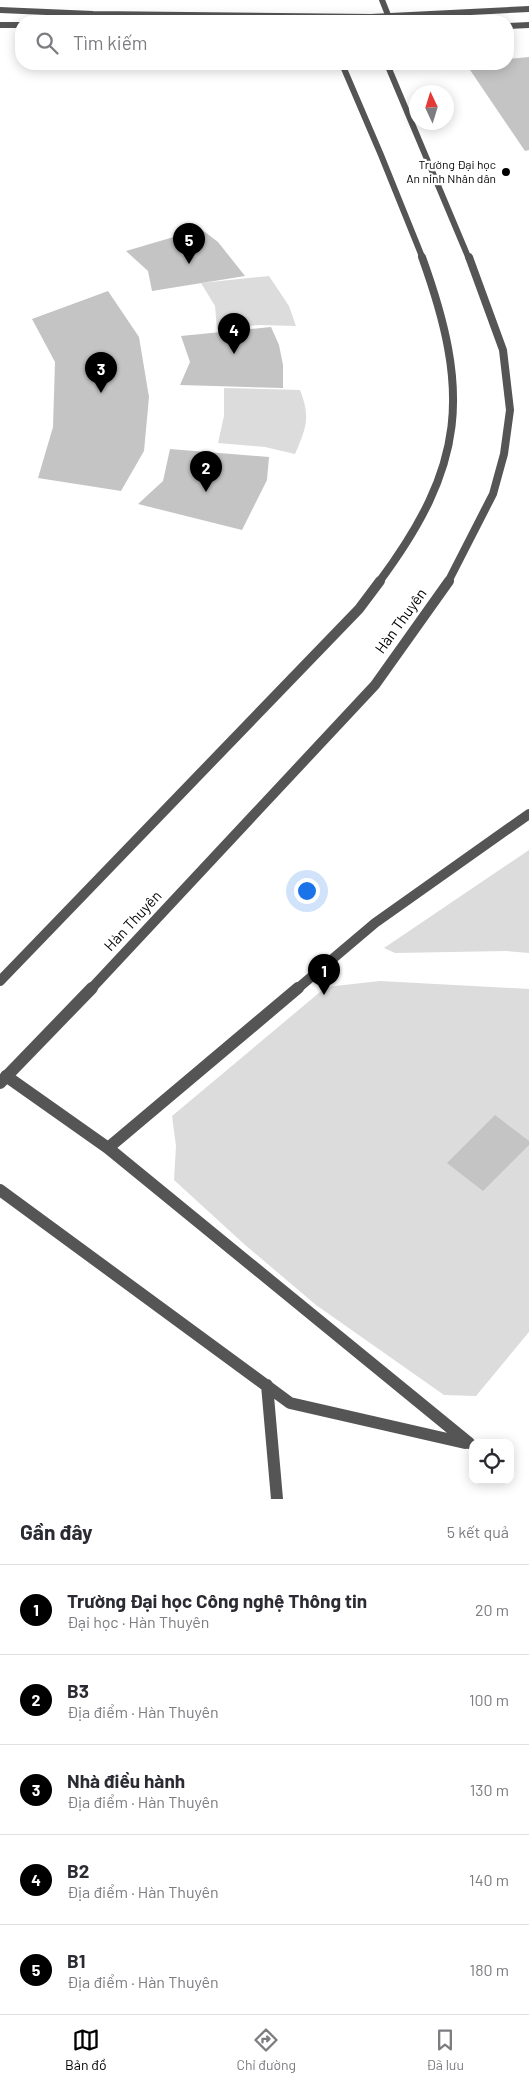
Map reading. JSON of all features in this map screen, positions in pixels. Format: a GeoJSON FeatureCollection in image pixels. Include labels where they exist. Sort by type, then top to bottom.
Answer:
{"type":"FeatureCollection","features":[{"type":"Feature","properties":{"kind":"street"},"geometry":{"type":"LineString","coordinates":[[382,0],[388,15]]}},
{"type":"Feature","properties":{"kind":"street"},"geometry":{"type":"LineString","coordinates":[[408,15],[529,9]]}},
{"type":"Feature","properties":{"kind":"street"},"geometry":{"type":"LineString","coordinates":[[0,10],[139,15]]}},
{"type":"Feature","properties":{"kind":"street"},"geometry":{"type":"LineString","coordinates":[[0,25],[15,25]]}},
{"type":"Feature","properties":{"kind":"street"},"geometry":{"type":"LineString","coordinates":[[514,26],[529,25]]}},
{"type":"Feature","properties":{"kind":"street"},"geometry":{"type":"LineString","coordinates":[[0,981],[359,609],[409,540],[436,488],[449,444],[453,415],[453,374],[447,343],[423,259],[371,128],[345,70]]}},
{"type":"Feature","properties":{"kind":"street","name":"Hàn Thuyên"},"geometry":{"type":"LineString","coordinates":[[2,1077],[126,953],[375,685],[444,590],[493,494],[504,454],[510,410],[503,350],[482,291],[389,70]]}},
{"type":"Feature","properties":{"kind":"street"},"geometry":{"type":"LineString","coordinates":[[108,1148],[375,923],[529,814]]}},
{"type":"Feature","properties":{"kind":"street"},"geometry":{"type":"LineString","coordinates":[[0,1190],[290,1403],[469,1443],[108,1148],[2,1077]]}},
{"type":"Feature","properties":{"kind":"street"},"geometry":{"type":"LineString","coordinates":[[266,1386],[277,1499]]}},
{"type":"Feature","properties":{"kind":"shaded area"},"geometry":{"type":"Polygon","coordinates":[[[269,276],[289,306],[296,326],[260,325],[217,329],[215,306],[201,283],[269,276]]]}},
{"type":"Feature","properties":{"kind":"shaded area"},"geometry":{"type":"Polygon","coordinates":[[[224,388],[300,390],[305,408],[306,423],[295,454],[265,447],[218,443],[224,416],[224,388]]]}},
{"type":"Feature","properties":{"kind":"shaded area"},"geometry":{"type":"Polygon","coordinates":[[[529,850],[529,953],[506,951],[395,953],[384,948],[529,850]]]}},
{"type":"Feature","properties":{"kind":"shaded area"},"geometry":{"type":"Polygon","coordinates":[[[380,981],[529,989],[529,1332],[476,1396],[444,1395],[316,1305],[244,1244],[174,1180],[176,1146],[172,1116],[326,987],[380,981]]]}},
{"type":"Feature","properties":{"kind":"building"},"geometry":{"type":"Polygon","coordinates":[[[529,57],[529,150],[525,151],[470,70],[514,70],[514,58],[529,57]]]}},
{"type":"Feature","properties":{"kind":"building"},"geometry":{"type":"Polygon","coordinates":[[[201,229],[218,242],[245,276],[152,291],[148,271],[126,251],[201,229]]]}},
{"type":"Feature","properties":{"kind":"building"},"geometry":{"type":"Polygon","coordinates":[[[108,291],[139,337],[149,397],[144,451],[121,491],[38,478],[53,427],[55,362],[32,319],[108,291]]]}},
{"type":"Feature","properties":{"kind":"building"},"geometry":{"type":"Polygon","coordinates":[[[271,327],[279,345],[283,365],[283,388],[180,385],[190,362],[181,336],[271,327]]]}},
{"type":"Feature","properties":{"kind":"building"},"geometry":{"type":"Polygon","coordinates":[[[170,449],[269,457],[267,480],[242,530],[138,504],[163,481],[170,449]]]}},
{"type":"Feature","properties":{"kind":"building"},"geometry":{"type":"Polygon","coordinates":[[[495,1115],[529,1141],[529,1145],[483,1191],[447,1163],[495,1115]]]}},
{"type":"Feature","properties":{"kind":"place","name":"Trường Đại học An ninh Nhân dân"},"geometry":{"type":"Point","coordinates":[506,172]}},
{"type":"Feature","properties":{"kind":"place","name":"B1"},"geometry":{"type":"Point","coordinates":[189,264]}},
{"type":"Feature","properties":{"kind":"place","name":"B2"},"geometry":{"type":"Point","coordinates":[234,354]}},
{"type":"Feature","properties":{"kind":"place","name":"Nhà điều hành"},"geometry":{"type":"Point","coordinates":[101,393]}},
{"type":"Feature","properties":{"kind":"place","name":"B3"},"geometry":{"type":"Point","coordinates":[206,492]}},
{"type":"Feature","properties":{"kind":"place","name":"Trường Đại học Công nghệ Thông tin"},"geometry":{"type":"Point","coordinates":[324,995]}}]}
